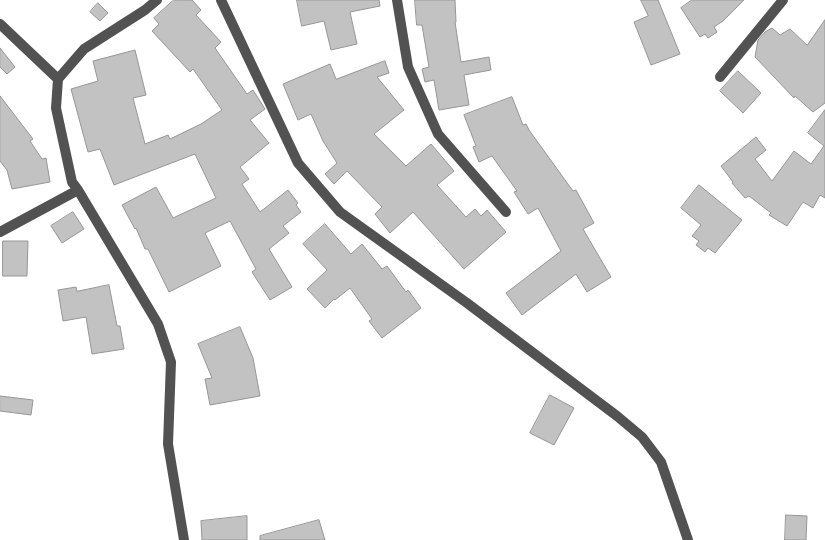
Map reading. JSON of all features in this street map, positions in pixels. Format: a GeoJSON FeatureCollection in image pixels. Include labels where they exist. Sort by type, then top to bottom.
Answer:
{"type":"FeatureCollection","features":[{"type":"Feature","properties":{"kind":"street"},"geometry":{"type":"LineString","coordinates":[[157,0],[145,10],[84,49],[58,79],[56,108],[72,182],[158,324],[171,362],[168,444],[184,540]]}},
{"type":"Feature","properties":{"kind":"street"},"geometry":{"type":"LineString","coordinates":[[221,0],[298,163],[340,212],[467,303],[617,416],[642,437],[661,462],[688,540]]}},
{"type":"Feature","properties":{"kind":"street"},"geometry":{"type":"LineString","coordinates":[[397,0],[408,67],[438,134],[506,212]]}},
{"type":"Feature","properties":{"kind":"street"},"geometry":{"type":"LineString","coordinates":[[720,77],[783,0]]}},
{"type":"Feature","properties":{"kind":"street"},"geometry":{"type":"LineString","coordinates":[[0,24],[58,79]]}},
{"type":"Feature","properties":{"kind":"street"},"geometry":{"type":"LineString","coordinates":[[0,232],[78,190]]}},
{"type":"Feature","properties":{"kind":"building"},"geometry":{"type":"Polygon","coordinates":[[[174,0],[192,0],[201,10],[196,15],[221,42],[215,48],[247,94],[253,90],[265,109],[250,120],[269,143],[240,167],[249,179],[242,184],[260,212],[288,190],[298,203],[296,205],[301,212],[283,226],[289,233],[269,249],[292,287],[270,300],[252,272],[256,269],[230,221],[205,233],[221,266],[169,292],[148,249],[145,249],[136,228],[135,229],[122,205],[156,187],[173,218],[216,198],[195,154],[114,185],[100,149],[88,152],[71,89],[98,81],[93,61],[135,50],[146,95],[133,98],[145,144],[168,135],[170,139],[201,124],[222,110],[193,69],[190,72],[152,31],[159,24],[154,18],[174,0]]]}},
{"type":"Feature","properties":{"kind":"building"},"geometry":{"type":"Polygon","coordinates":[[[297,0],[379,0],[380,6],[350,12],[357,44],[331,50],[324,21],[302,26],[297,0]]]}},
{"type":"Feature","properties":{"kind":"building"},"geometry":{"type":"Polygon","coordinates":[[[415,0],[455,0],[455,22],[461,62],[489,57],[491,70],[464,75],[469,105],[439,110],[434,80],[425,82],[422,69],[429,67],[422,25],[417,25],[415,0]]]}},
{"type":"Feature","properties":{"kind":"building"},"geometry":{"type":"Polygon","coordinates":[[[641,0],[658,0],[680,54],[651,65],[634,22],[648,16],[641,0]]]}},
{"type":"Feature","properties":{"kind":"building"},"geometry":{"type":"Polygon","coordinates":[[[692,0],[744,0],[723,21],[714,27],[717,32],[708,38],[705,34],[700,37],[681,8],[692,0]]]}},
{"type":"Feature","properties":{"kind":"building"},"geometry":{"type":"Polygon","coordinates":[[[98,3],[108,13],[100,21],[90,12],[98,3]]]}},
{"type":"Feature","properties":{"kind":"building"},"geometry":{"type":"Polygon","coordinates":[[[825,20],[825,103],[813,112],[795,96],[794,98],[755,57],[758,40],[765,32],[772,28],[780,35],[790,29],[807,45],[825,20]]]}},
{"type":"Feature","properties":{"kind":"building"},"geometry":{"type":"Polygon","coordinates":[[[0,48],[15,67],[7,74],[0,67],[0,48]]]}},
{"type":"Feature","properties":{"kind":"building"},"geometry":{"type":"Polygon","coordinates":[[[385,61],[389,73],[377,77],[404,110],[374,134],[406,166],[431,144],[454,171],[437,185],[466,217],[475,209],[481,216],[487,210],[506,232],[464,269],[413,212],[390,233],[375,214],[382,207],[347,171],[334,184],[325,174],[337,163],[323,141],[311,114],[298,120],[283,84],[330,64],[336,79],[385,61]]]}},
{"type":"Feature","properties":{"kind":"building"},"geometry":{"type":"Polygon","coordinates":[[[738,71],[761,93],[743,113],[720,91],[738,71]]]}},
{"type":"Feature","properties":{"kind":"building"},"geometry":{"type":"Polygon","coordinates":[[[0,96],[33,139],[30,141],[42,159],[46,158],[50,182],[12,189],[7,170],[0,161],[0,96]]]}},
{"type":"Feature","properties":{"kind":"building"},"geometry":{"type":"Polygon","coordinates":[[[512,97],[523,125],[526,124],[573,191],[576,190],[594,223],[583,229],[611,277],[587,292],[576,274],[522,315],[506,293],[561,251],[538,208],[528,214],[514,192],[517,191],[492,156],[479,162],[473,147],[476,146],[464,115],[512,97]]]}},
{"type":"Feature","properties":{"kind":"building"},"geometry":{"type":"Polygon","coordinates":[[[825,110],[825,198],[820,195],[813,208],[803,202],[787,226],[769,215],[771,213],[749,196],[745,198],[732,183],[733,182],[721,166],[756,137],[766,150],[755,159],[772,181],[794,151],[811,164],[824,146],[808,133],[825,110]]]}},
{"type":"Feature","properties":{"kind":"building"},"geometry":{"type":"Polygon","coordinates":[[[699,185],[742,220],[715,253],[708,248],[705,252],[696,245],[699,241],[692,236],[701,225],[681,208],[699,185]]]}},
{"type":"Feature","properties":{"kind":"building"},"geometry":{"type":"Polygon","coordinates":[[[73,212],[84,229],[62,243],[51,226],[73,212]]]}},
{"type":"Feature","properties":{"kind":"building"},"geometry":{"type":"Polygon","coordinates":[[[325,224],[351,254],[362,244],[382,269],[387,266],[406,292],[408,290],[421,308],[382,338],[369,321],[372,319],[350,288],[335,300],[334,299],[325,308],[307,289],[327,270],[303,244],[325,224]]]}},
{"type":"Feature","properties":{"kind":"building"},"geometry":{"type":"Polygon","coordinates":[[[3,241],[28,241],[27,276],[3,276],[3,241]]]}},
{"type":"Feature","properties":{"kind":"building"},"geometry":{"type":"Polygon","coordinates":[[[109,285],[117,326],[120,326],[124,349],[92,354],[86,317],[63,321],[58,290],[76,287],[77,291],[109,285]]]}},
{"type":"Feature","properties":{"kind":"building"},"geometry":{"type":"Polygon","coordinates":[[[240,327],[253,358],[260,396],[210,405],[205,379],[212,378],[198,344],[240,327]]]}},
{"type":"Feature","properties":{"kind":"building"},"geometry":{"type":"Polygon","coordinates":[[[550,395],[574,408],[554,445],[530,433],[550,395]]]}},
{"type":"Feature","properties":{"kind":"building"},"geometry":{"type":"Polygon","coordinates":[[[0,396],[33,400],[31,415],[0,411],[0,396]]]}},
{"type":"Feature","properties":{"kind":"building"},"geometry":{"type":"Polygon","coordinates":[[[786,515],[807,516],[806,540],[785,540],[786,515]]]}},
{"type":"Feature","properties":{"kind":"building"},"geometry":{"type":"Polygon","coordinates":[[[247,516],[247,540],[202,540],[201,521],[247,516]]]}},
{"type":"Feature","properties":{"kind":"building"},"geometry":{"type":"Polygon","coordinates":[[[319,520],[325,540],[260,540],[260,536],[319,520]]]}}]}
